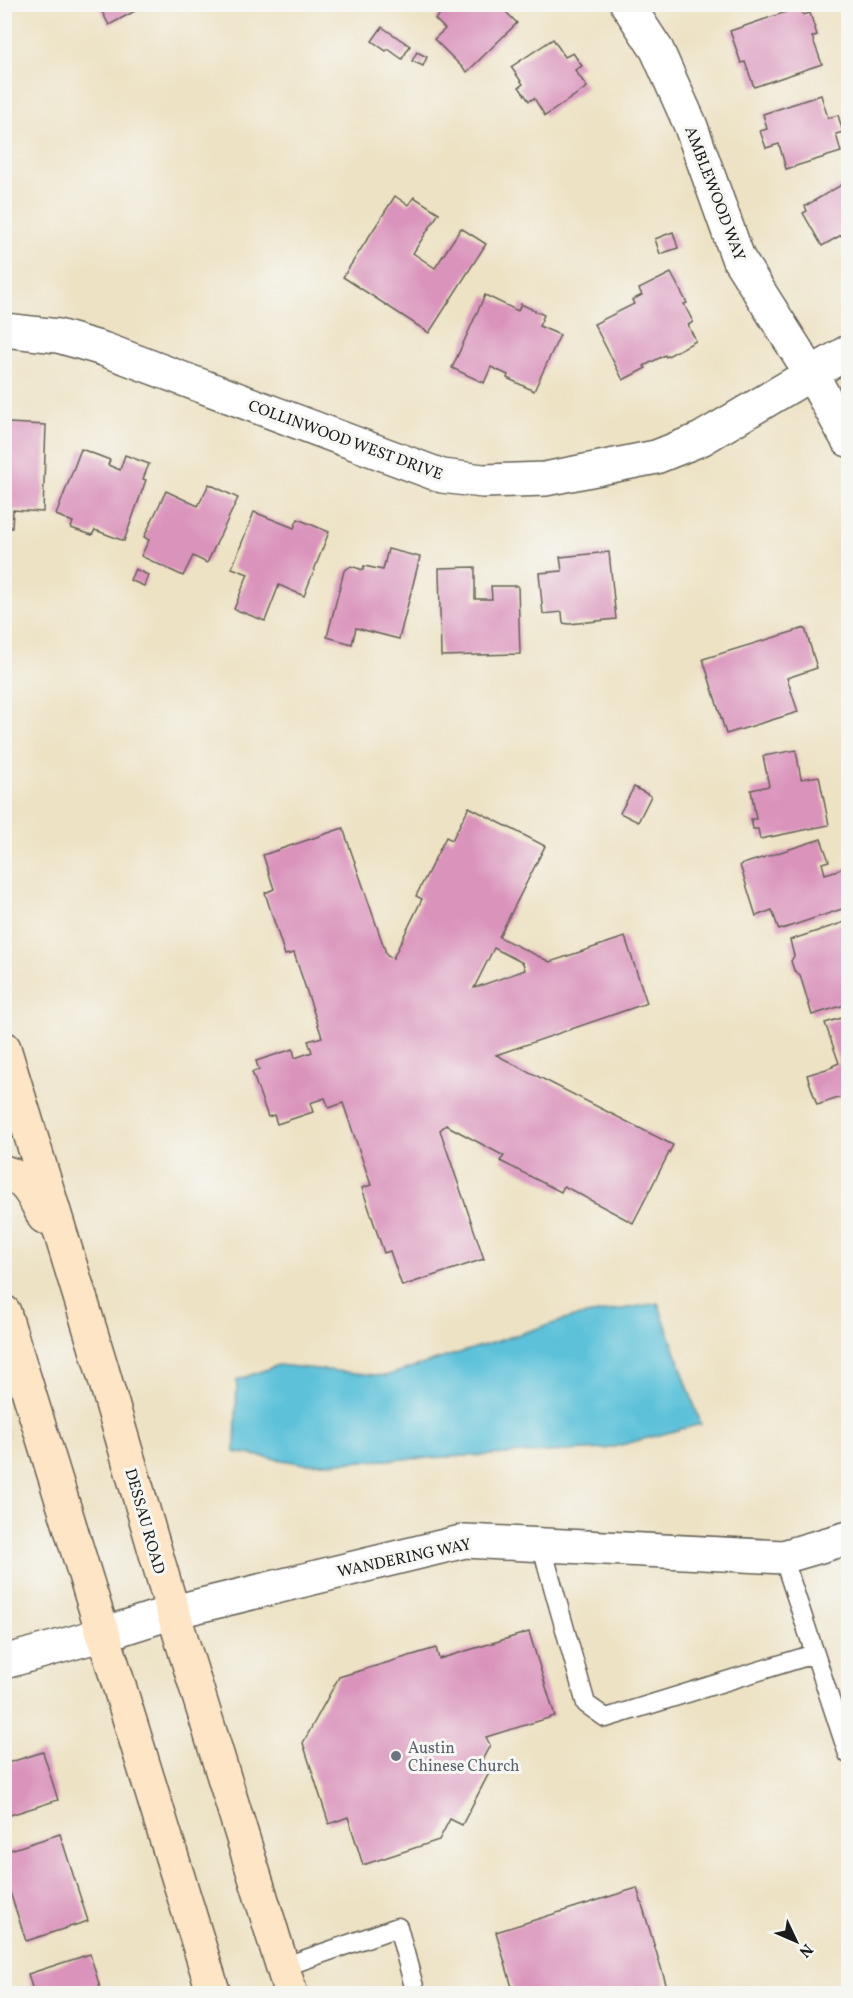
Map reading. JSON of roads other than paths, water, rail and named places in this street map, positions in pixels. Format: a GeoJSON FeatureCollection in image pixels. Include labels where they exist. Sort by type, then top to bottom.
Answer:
{"type":"FeatureCollection","features":[{"type":"Feature","properties":{"kind":"main road","name":"DESSAU ROAD"},"geometry":{"type":"LineString","coordinates":[[4,1048],[73,1272],[173,1612],[287,1980]]}},
{"type":"Feature","properties":{"kind":"main road"},"geometry":{"type":"LineString","coordinates":[[4,1172],[29,1187],[73,1272]]}},
{"type":"Feature","properties":{"kind":"main road"},"geometry":{"type":"LineString","coordinates":[[4,1312],[214,1994]]}},
{"type":"Feature","properties":{"kind":"street","name":"AMBLEWOOD WAY"},"geometry":{"type":"LineString","coordinates":[[627,4],[657,50],[690,124],[738,258],[812,375],[849,440]]}},
{"type":"Feature","properties":{"kind":"street","name":"COLLINWOOD WEST DRIVE"},"geometry":{"type":"LineString","coordinates":[[4,330],[58,336],[103,349],[442,476],[483,481],[544,479],[656,457],[701,439],[849,352]]}},
{"type":"Feature","properties":{"kind":"street","name":"WANDERING WAY"},"geometry":{"type":"LineString","coordinates":[[4,1662],[173,1612],[465,1540],[783,1557],[849,1538]]}},
{"type":"Feature","properties":{"kind":"lane"},"geometry":{"type":"LineString","coordinates":[[541,1544],[586,1704],[606,1718],[814,1654]]}},
{"type":"Feature","properties":{"kind":"lane"},"geometry":{"type":"LineString","coordinates":[[783,1557],[849,1754]]}},
{"type":"Feature","properties":{"kind":"lane"},"geometry":{"type":"LineString","coordinates":[[287,1980],[398,1927],[416,1994]]}},
{"type":"Feature","properties":{"kind":"water"},"geometry":{"type":"Polygon","coordinates":[[[658,1303],[701,1424],[606,1449],[305,1464],[235,1452],[237,1380],[278,1365],[385,1376],[574,1317],[658,1303]]]}},
{"type":"Feature","properties":{"kind":"place","name":"Austin Chinese Church"},"geometry":{"type":"Point","coordinates":[396,1756]}}]}
